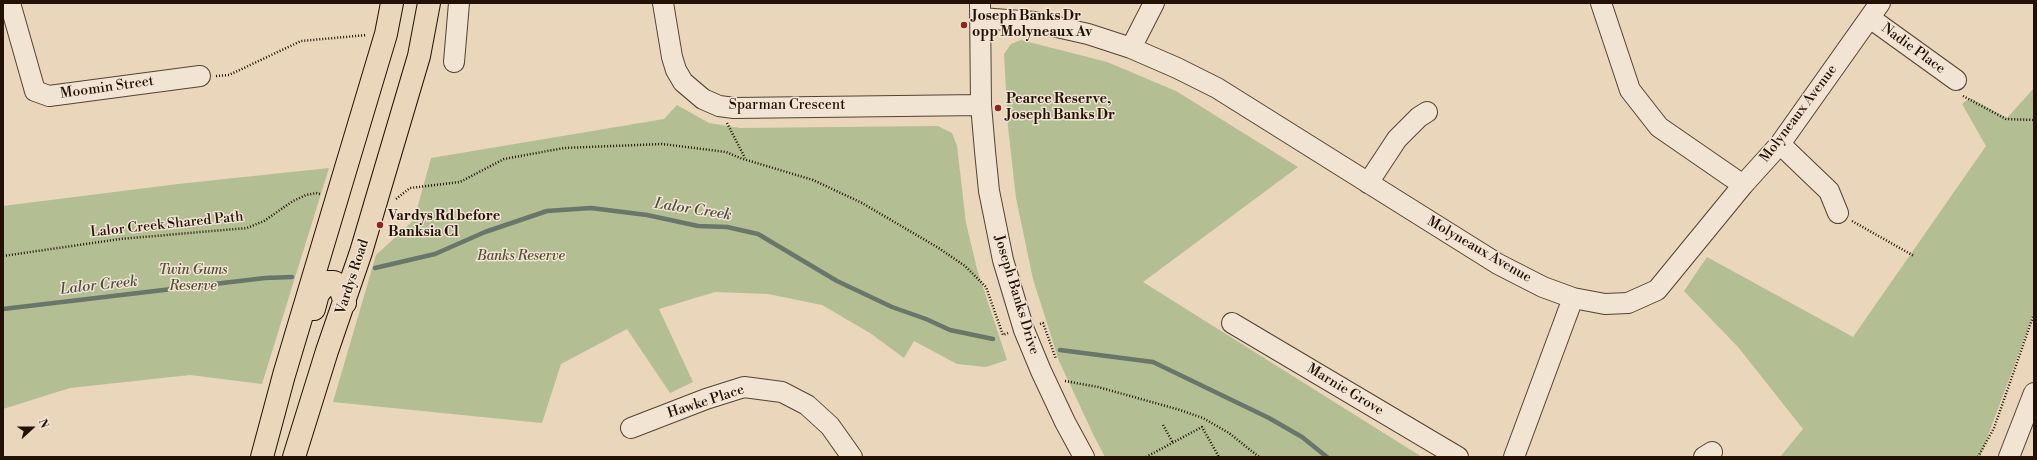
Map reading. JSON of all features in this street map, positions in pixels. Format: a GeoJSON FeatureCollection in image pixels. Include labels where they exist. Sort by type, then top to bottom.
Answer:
{"type":"FeatureCollection","features":[{"type":"Feature","properties":{"kind":"main road"},"geometry":{"type":"LineString","coordinates":[[262,457],[284,375],[386,34],[392,3]]}},
{"type":"Feature","properties":{"kind":"main road","name":"Vardys Road"},"geometry":{"type":"LineString","coordinates":[[299,453],[327,351],[345,303],[419,56],[429,3]]}},
{"type":"Feature","properties":{"kind":"main road"},"geometry":{"type":"LineString","coordinates":[[284,375],[292,369],[299,360],[318,294],[323,286],[328,282],[334,282],[339,285],[345,303]]}},
{"type":"Feature","properties":{"kind":"street","name":"Moomin Street"},"geometry":{"type":"LineString","coordinates":[[10,3],[35,90],[49,96],[200,76]]}},
{"type":"Feature","properties":{"kind":"street"},"geometry":{"type":"LineString","coordinates":[[454,62],[459,3]]}},
{"type":"Feature","properties":{"kind":"street","name":"Sparman Crescent"},"geometry":{"type":"LineString","coordinates":[[663,3],[672,57],[676,70],[683,82],[703,99],[719,106],[734,108],[981,105]]}},
{"type":"Feature","properties":{"kind":"street"},"geometry":{"type":"LineString","coordinates":[[1131,48],[1154,3]]}},
{"type":"Feature","properties":{"kind":"street"},"geometry":{"type":"LineString","coordinates":[[1601,3],[1630,90],[1659,127],[1743,185]]}},
{"type":"Feature","properties":{"kind":"street","name":"Molyneaux Avenue"},"geometry":{"type":"LineString","coordinates":[[980,11],[1088,34],[1131,48],[1216,88],[1498,264],[1542,287],[1573,298],[1605,304],[1628,303],[1657,290],[1743,185],[1780,144],[1875,10]]}},
{"type":"Feature","properties":{"kind":"street","name":"Nadie Place"},"geometry":{"type":"LineString","coordinates":[[1875,10],[1956,80]]}},
{"type":"Feature","properties":{"kind":"street","name":"Joseph Banks Drive"},"geometry":{"type":"LineString","coordinates":[[980,11],[981,105],[989,191],[1003,260],[1012,292],[1040,371],[1061,416],[1084,457]]}},
{"type":"Feature","properties":{"kind":"street"},"geometry":{"type":"LineString","coordinates":[[1368,183],[1397,138],[1419,117],[1427,112]]}},
{"type":"Feature","properties":{"kind":"street"},"geometry":{"type":"LineString","coordinates":[[1780,144],[1829,191],[1838,213]]}},
{"type":"Feature","properties":{"kind":"street"},"geometry":{"type":"LineString","coordinates":[[1514,457],[1573,298]]}},
{"type":"Feature","properties":{"kind":"street","name":"Marnie Grove"},"geometry":{"type":"LineString","coordinates":[[1232,323],[1458,457]]}},
{"type":"Feature","properties":{"kind":"street","name":"Hawke Place"},"geometry":{"type":"LineString","coordinates":[[631,428],[706,399],[744,387],[782,392],[807,406],[830,426],[852,457]]}},
{"type":"Feature","properties":{"kind":"street"},"geometry":{"type":"LineString","coordinates":[[2009,457],[2034,393]]}},
{"type":"Feature","properties":{"kind":"path"},"geometry":{"type":"LineString","coordinates":[[200,76],[229,75],[301,41],[366,35]]}},
{"type":"Feature","properties":{"kind":"path"},"geometry":{"type":"LineString","coordinates":[[1956,80],[1953,99],[1964,96],[2006,119],[2034,120]]}},
{"type":"Feature","properties":{"kind":"path"},"geometry":{"type":"LineString","coordinates":[[719,106],[745,159]]}},
{"type":"Feature","properties":{"kind":"path"},"geometry":{"type":"LineString","coordinates":[[391,202],[410,188],[424,185],[460,182],[504,159],[564,148],[662,144],[726,152],[813,180],[862,203],[943,251],[965,266],[986,287],[1003,334]]}},
{"type":"Feature","properties":{"kind":"path","name":"Lalor Creek Shared Path"},"geometry":{"type":"LineString","coordinates":[[3,256],[120,239],[247,228],[264,221],[306,195],[316,193],[325,195]]}},
{"type":"Feature","properties":{"kind":"path"},"geometry":{"type":"LineString","coordinates":[[1838,213],[1914,256]]}},
{"type":"Feature","properties":{"kind":"path"},"geometry":{"type":"LineString","coordinates":[[1978,457],[1994,428],[2034,314]]}},
{"type":"Feature","properties":{"kind":"path"},"geometry":{"type":"LineString","coordinates":[[1064,381],[1098,387],[1203,418],[1229,433],[1259,457]]}},
{"type":"Feature","properties":{"kind":"path"},"geometry":{"type":"LineString","coordinates":[[1163,425],[1173,443]]}},
{"type":"Feature","properties":{"kind":"path"},"geometry":{"type":"LineString","coordinates":[[1146,457],[1202,428],[1219,457]]}},
{"type":"Feature","properties":{"kind":"green space"},"geometry":{"type":"Polygon","coordinates":[[[1021,40],[1107,62],[1176,91],[1298,167],[1143,282],[1422,457],[1105,457],[1059,361],[1033,279],[1016,198],[1008,127],[1004,54],[1011,44],[1021,40]]]}},
{"type":"Feature","properties":{"kind":"green space"},"geometry":{"type":"Polygon","coordinates":[[[2034,88],[2034,308],[2030,323],[1980,457],[1780,457],[1803,429],[1738,347],[1684,291],[1707,257],[1853,337],[1986,146],[1962,104],[1970,98],[2007,118],[2034,88]]]}},
{"type":"Feature","properties":{"kind":"green space","name":"Banks Reserve"},"geometry":{"type":"Polygon","coordinates":[[[677,105],[709,123],[740,128],[938,126],[952,133],[957,146],[966,223],[977,269],[1007,360],[986,367],[957,364],[914,341],[904,358],[870,333],[822,305],[768,294],[715,292],[659,309],[693,382],[670,393],[627,329],[561,364],[542,423],[333,402],[376,255],[414,220],[431,158],[664,119],[677,105]]]}},
{"type":"Feature","properties":{"kind":"green space","name":"Twin Gums Reserve"},"geometry":{"type":"Polygon","coordinates":[[[329,168],[262,384],[190,375],[70,388],[3,409],[3,206],[178,184],[329,168]]]}},
{"type":"Feature","properties":{"kind":"waterway","name":"Lalor Creek"},"geometry":{"type":"LineString","coordinates":[[375,268],[435,254],[485,232],[547,211],[591,208],[647,215],[698,226],[727,227],[758,234],[837,281],[892,307],[926,319],[950,330],[993,339]]}},
{"type":"Feature","properties":{"kind":"waterway","name":"Lalor Creek"},"geometry":{"type":"LineString","coordinates":[[3,309],[265,278],[292,277]]}},
{"type":"Feature","properties":{"kind":"waterway"},"geometry":{"type":"LineString","coordinates":[[1060,350],[1153,362],[1269,418],[1302,437],[1327,457]]}},
{"type":"Feature","properties":{"kind":"place","name":"Joseph Banks Dr opp Molyneaux Av"},"geometry":{"type":"Point","coordinates":[964,25]}},
{"type":"Feature","properties":{"kind":"place","name":"Pearce Reserve, Joseph Banks Dr"},"geometry":{"type":"Point","coordinates":[998,108]}},
{"type":"Feature","properties":{"kind":"place","name":"Vardys Rd before Banksia Cl"},"geometry":{"type":"Point","coordinates":[380,225]}}]}
